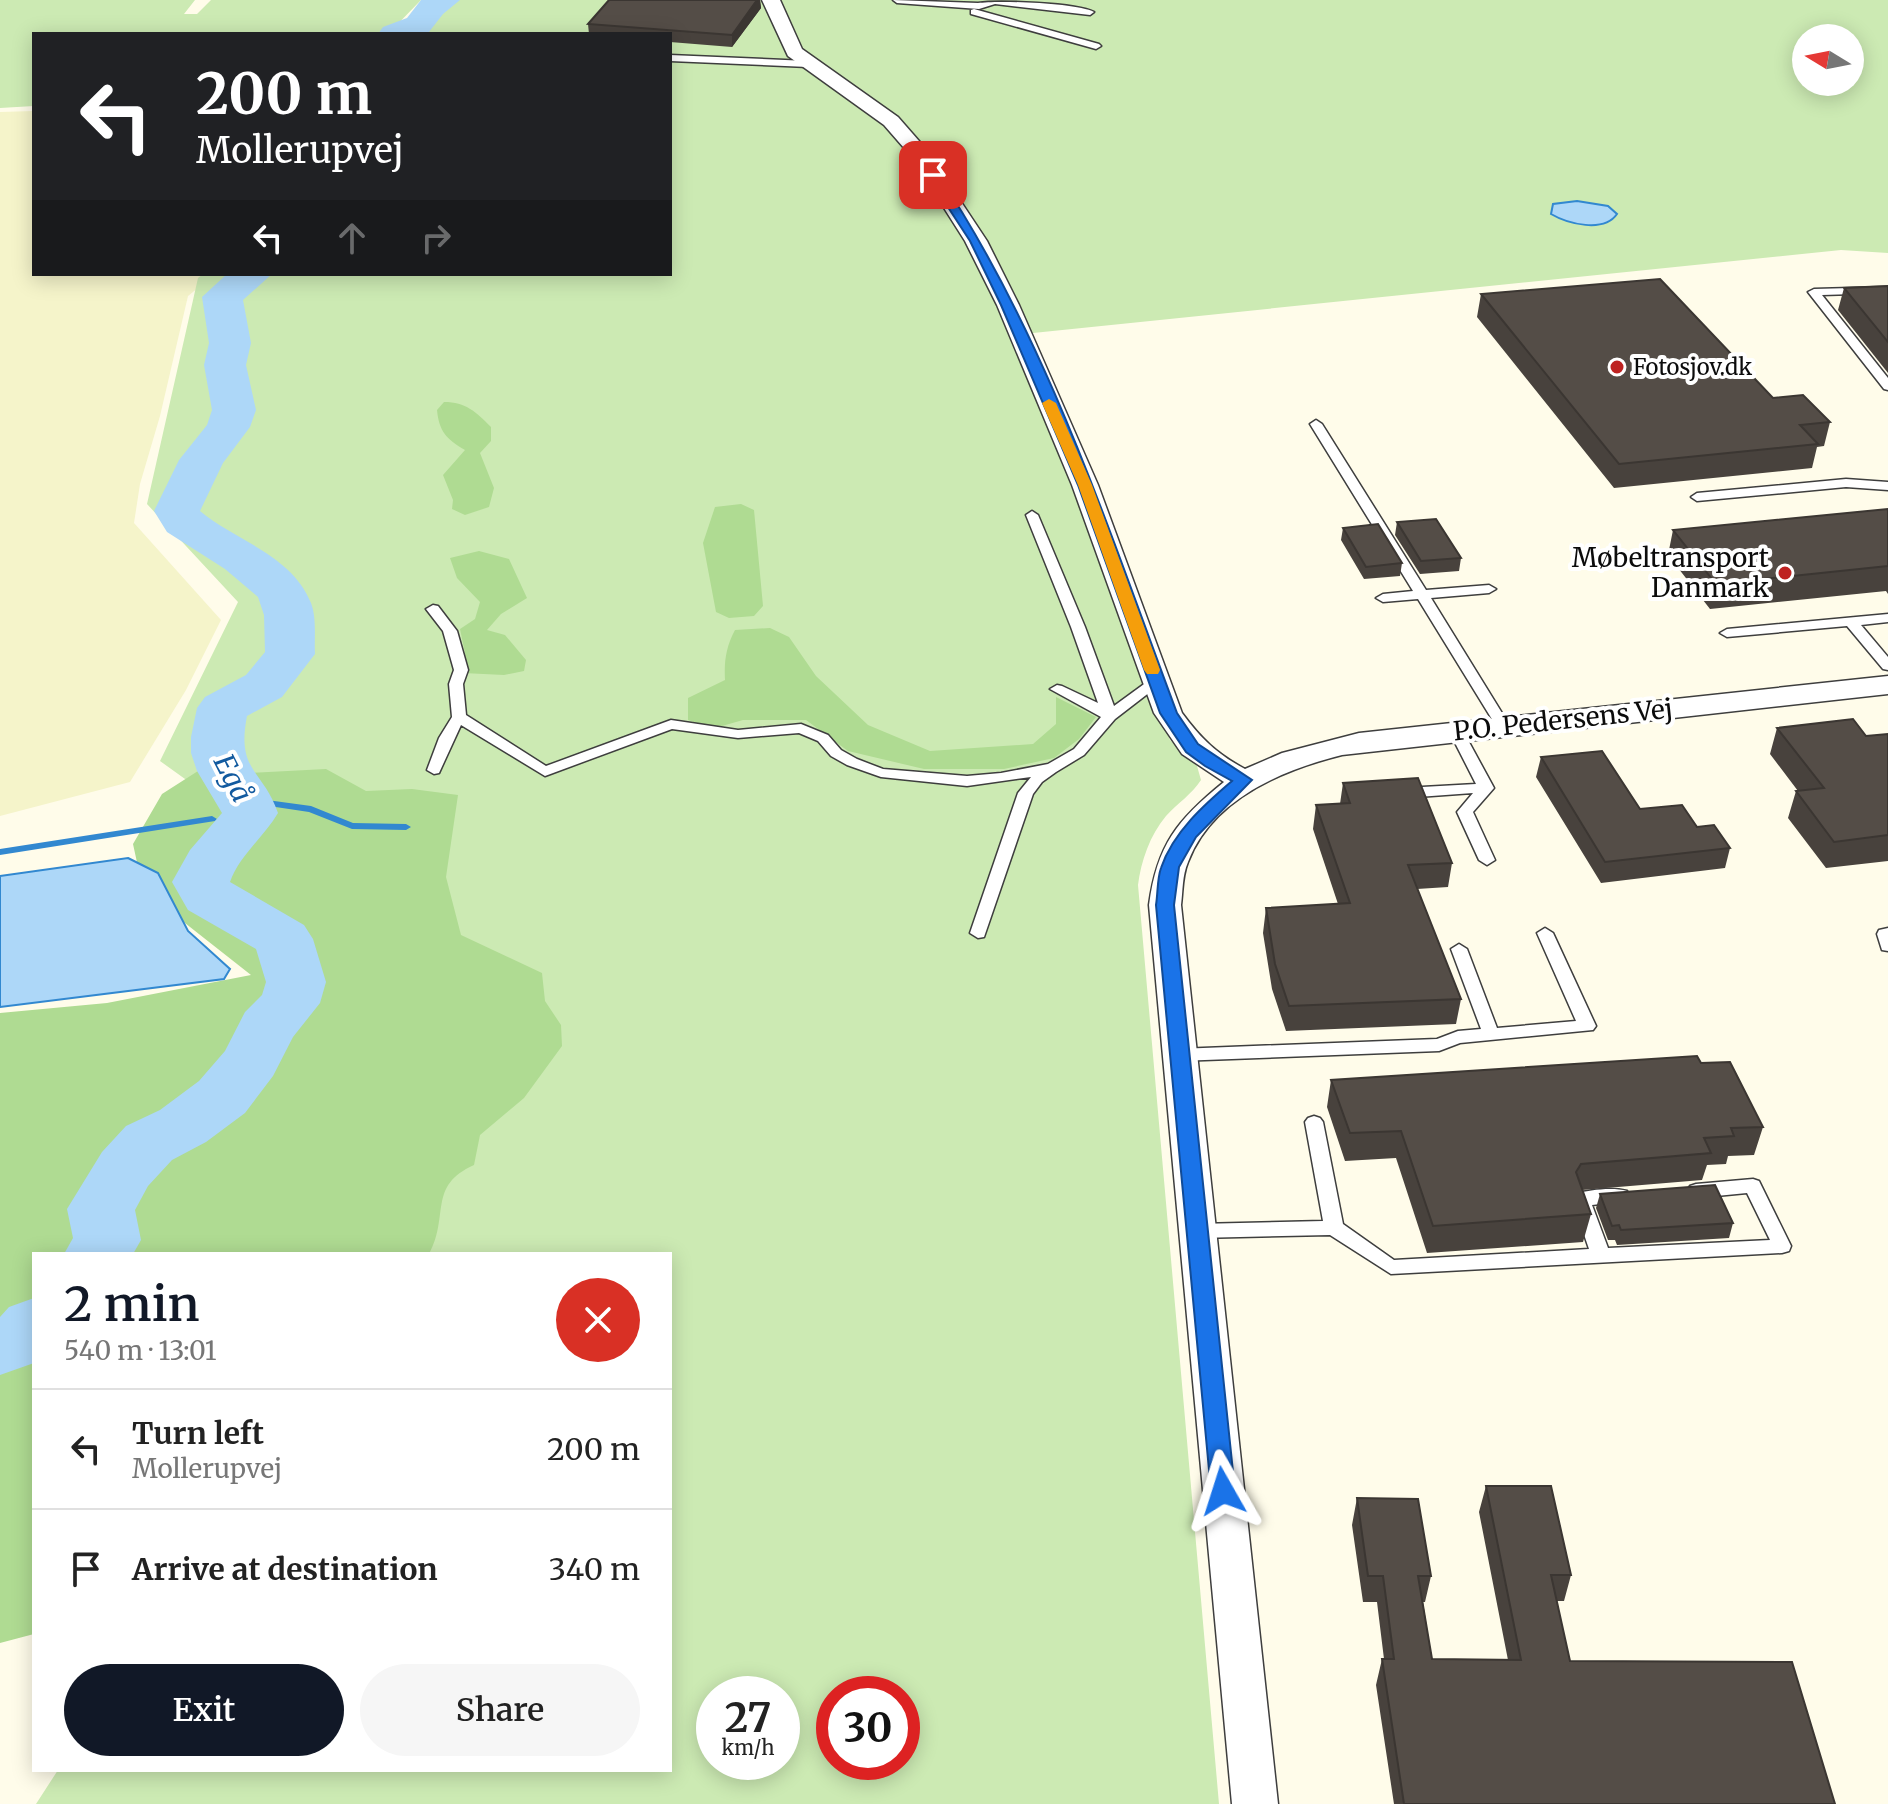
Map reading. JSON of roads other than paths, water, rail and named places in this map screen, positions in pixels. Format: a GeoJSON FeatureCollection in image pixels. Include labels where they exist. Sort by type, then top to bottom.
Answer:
{"type":"FeatureCollection","features":[{"type":"Feature","properties":{"kind":"street"},"geometry":{"type":"LineString","coordinates":[[771,0],[794,52],[891,121],[919,153],[976,241],[1008,305],[1085,485],[1168,713],[1192,748],[1211,763],[1243,780]]}},
{"type":"Feature","properties":{"kind":"street","name":"P.O. Pedersens Vej"},"geometry":{"type":"LineString","coordinates":[[1255,1804],[1165,905],[1170,867],[1188,834],[1213,806],[1243,780],[1296,757],[1359,742],[1888,685]]}},
{"type":"Feature","properties":{"kind":"lane"},"geometry":{"type":"LineString","coordinates":[[897,0],[979,6],[997,0],[1090,12]]}},
{"type":"Feature","properties":{"kind":"lane"},"geometry":{"type":"LineString","coordinates":[[974,12],[1096,46]]}},
{"type":"Feature","properties":{"kind":"lane"},"geometry":{"type":"LineString","coordinates":[[672,58],[808,64]]}},
{"type":"Feature","properties":{"kind":"lane"},"geometry":{"type":"LineString","coordinates":[[1888,290],[1814,292],[1888,386]]}},
{"type":"Feature","properties":{"kind":"lane"},"geometry":{"type":"LineString","coordinates":[[1316,424],[1503,726]]}},
{"type":"Feature","properties":{"kind":"lane"},"geometry":{"type":"LineString","coordinates":[[1697,497],[1846,483],[1888,486]]}},
{"type":"Feature","properties":{"kind":"lane"},"geometry":{"type":"LineString","coordinates":[[1032,515],[1110,716]]}},
{"type":"Feature","properties":{"kind":"lane"},"geometry":{"type":"LineString","coordinates":[[1383,598],[1489,589]]}},
{"type":"Feature","properties":{"kind":"lane"},"geometry":{"type":"LineString","coordinates":[[433,609],[450,631],[461,670],[456,684],[459,717],[446,738],[434,770]]}},
{"type":"Feature","properties":{"kind":"lane"},"geometry":{"type":"LineString","coordinates":[[1727,633],[1888,618]]}},
{"type":"Feature","properties":{"kind":"lane"},"geometry":{"type":"LineString","coordinates":[[1851,622],[1888,666]]}},
{"type":"Feature","properties":{"kind":"lane"},"geometry":{"type":"LineString","coordinates":[[978,933],[1026,793],[1037,779],[1079,752],[1110,716],[1156,682]]}},
{"type":"Feature","properties":{"kind":"lane"},"geometry":{"type":"LineString","coordinates":[[1057,689],[1080,698],[1110,716]]}},
{"type":"Feature","properties":{"kind":"lane"},"geometry":{"type":"LineString","coordinates":[[459,717],[545,772],[671,724],[738,734],[801,728],[823,738],[836,753],[865,768],[923,778],[967,781],[1053,768]]}},
{"type":"Feature","properties":{"kind":"lane"},"geometry":{"type":"LineString","coordinates":[[1456,731],[1486,788]]}},
{"type":"Feature","properties":{"kind":"lane"},"geometry":{"type":"LineString","coordinates":[[1394,794],[1486,788]]}},
{"type":"Feature","properties":{"kind":"lane"},"geometry":{"type":"LineString","coordinates":[[1486,788],[1465,812],[1487,860]]}},
{"type":"Feature","properties":{"kind":"lane"},"geometry":{"type":"LineString","coordinates":[[1178,1055],[1439,1045],[1458,1037],[1587,1026],[1545,933]]}},
{"type":"Feature","properties":{"kind":"lane"},"geometry":{"type":"LineString","coordinates":[[1888,933],[1885,934],[1888,946]]}},
{"type":"Feature","properties":{"kind":"lane"},"geometry":{"type":"LineString","coordinates":[[1459,949],[1491,1034]]}},
{"type":"Feature","properties":{"kind":"lane"},"geometry":{"type":"LineString","coordinates":[[1314,1122],[1334,1228]]}},
{"type":"Feature","properties":{"kind":"lane"},"geometry":{"type":"LineString","coordinates":[[1196,1231],[1334,1228],[1391,1267],[1782,1246],[1753,1186],[1675,1192]]}},
{"type":"Feature","properties":{"kind":"lane"},"geometry":{"type":"LineString","coordinates":[[1601,1256],[1581,1199],[1644,1195]]}},
{"type":"Feature","properties":{"kind":"water"},"geometry":{"type":"Polygon","coordinates":[[[1577,201],[1608,206],[1617,214],[1604,223],[1586,225],[1551,214],[1553,204],[1577,201]]]}},
{"type":"Feature","properties":{"kind":"water"},"geometry":{"type":"Polygon","coordinates":[[[128,858],[158,873],[188,931],[230,969],[224,979],[0,1007],[0,876],[128,858]]]}},
{"type":"Feature","properties":{"kind":"waterway","name":"Egå"},"geometry":{"type":"LineString","coordinates":[[399,32],[418,25],[432,7],[444,0]]}},
{"type":"Feature","properties":{"kind":"waterway","name":"Egå"},"geometry":{"type":"LineString","coordinates":[[99,1252],[107,1240],[101,1209],[125,1169],[149,1143],[183,1126],[222,1097],[251,1061],[267,1027],[290,1003],[296,982],[283,939],[208,897],[201,882],[210,863],[250,813],[220,762],[217,737],[223,708],[264,686],[290,654],[288,609],[280,591],[242,558],[184,522],[177,511],[202,460],[228,427],[234,410],[225,365],[230,343],[222,297],[249,276]]}},
{"type":"Feature","properties":{"kind":"waterway"},"geometry":{"type":"LineString","coordinates":[[245,800],[311,809],[352,826],[406,827]]}},
{"type":"Feature","properties":{"kind":"waterway"},"geometry":{"type":"LineString","coordinates":[[0,852],[212,819]]}},
{"type":"Feature","properties":{"kind":"waterway","name":"Egå"},"geometry":{"type":"LineString","coordinates":[[0,1347],[26,1336],[32,1328]]}},
{"type":"Feature","properties":{"kind":"place","name":"Fotosjov.dk"},"geometry":{"type":"Point","coordinates":[1617,367]}},
{"type":"Feature","properties":{"kind":"place","name":"Møbeltransport Danmark"},"geometry":{"type":"Point","coordinates":[1785,573]}}]}
